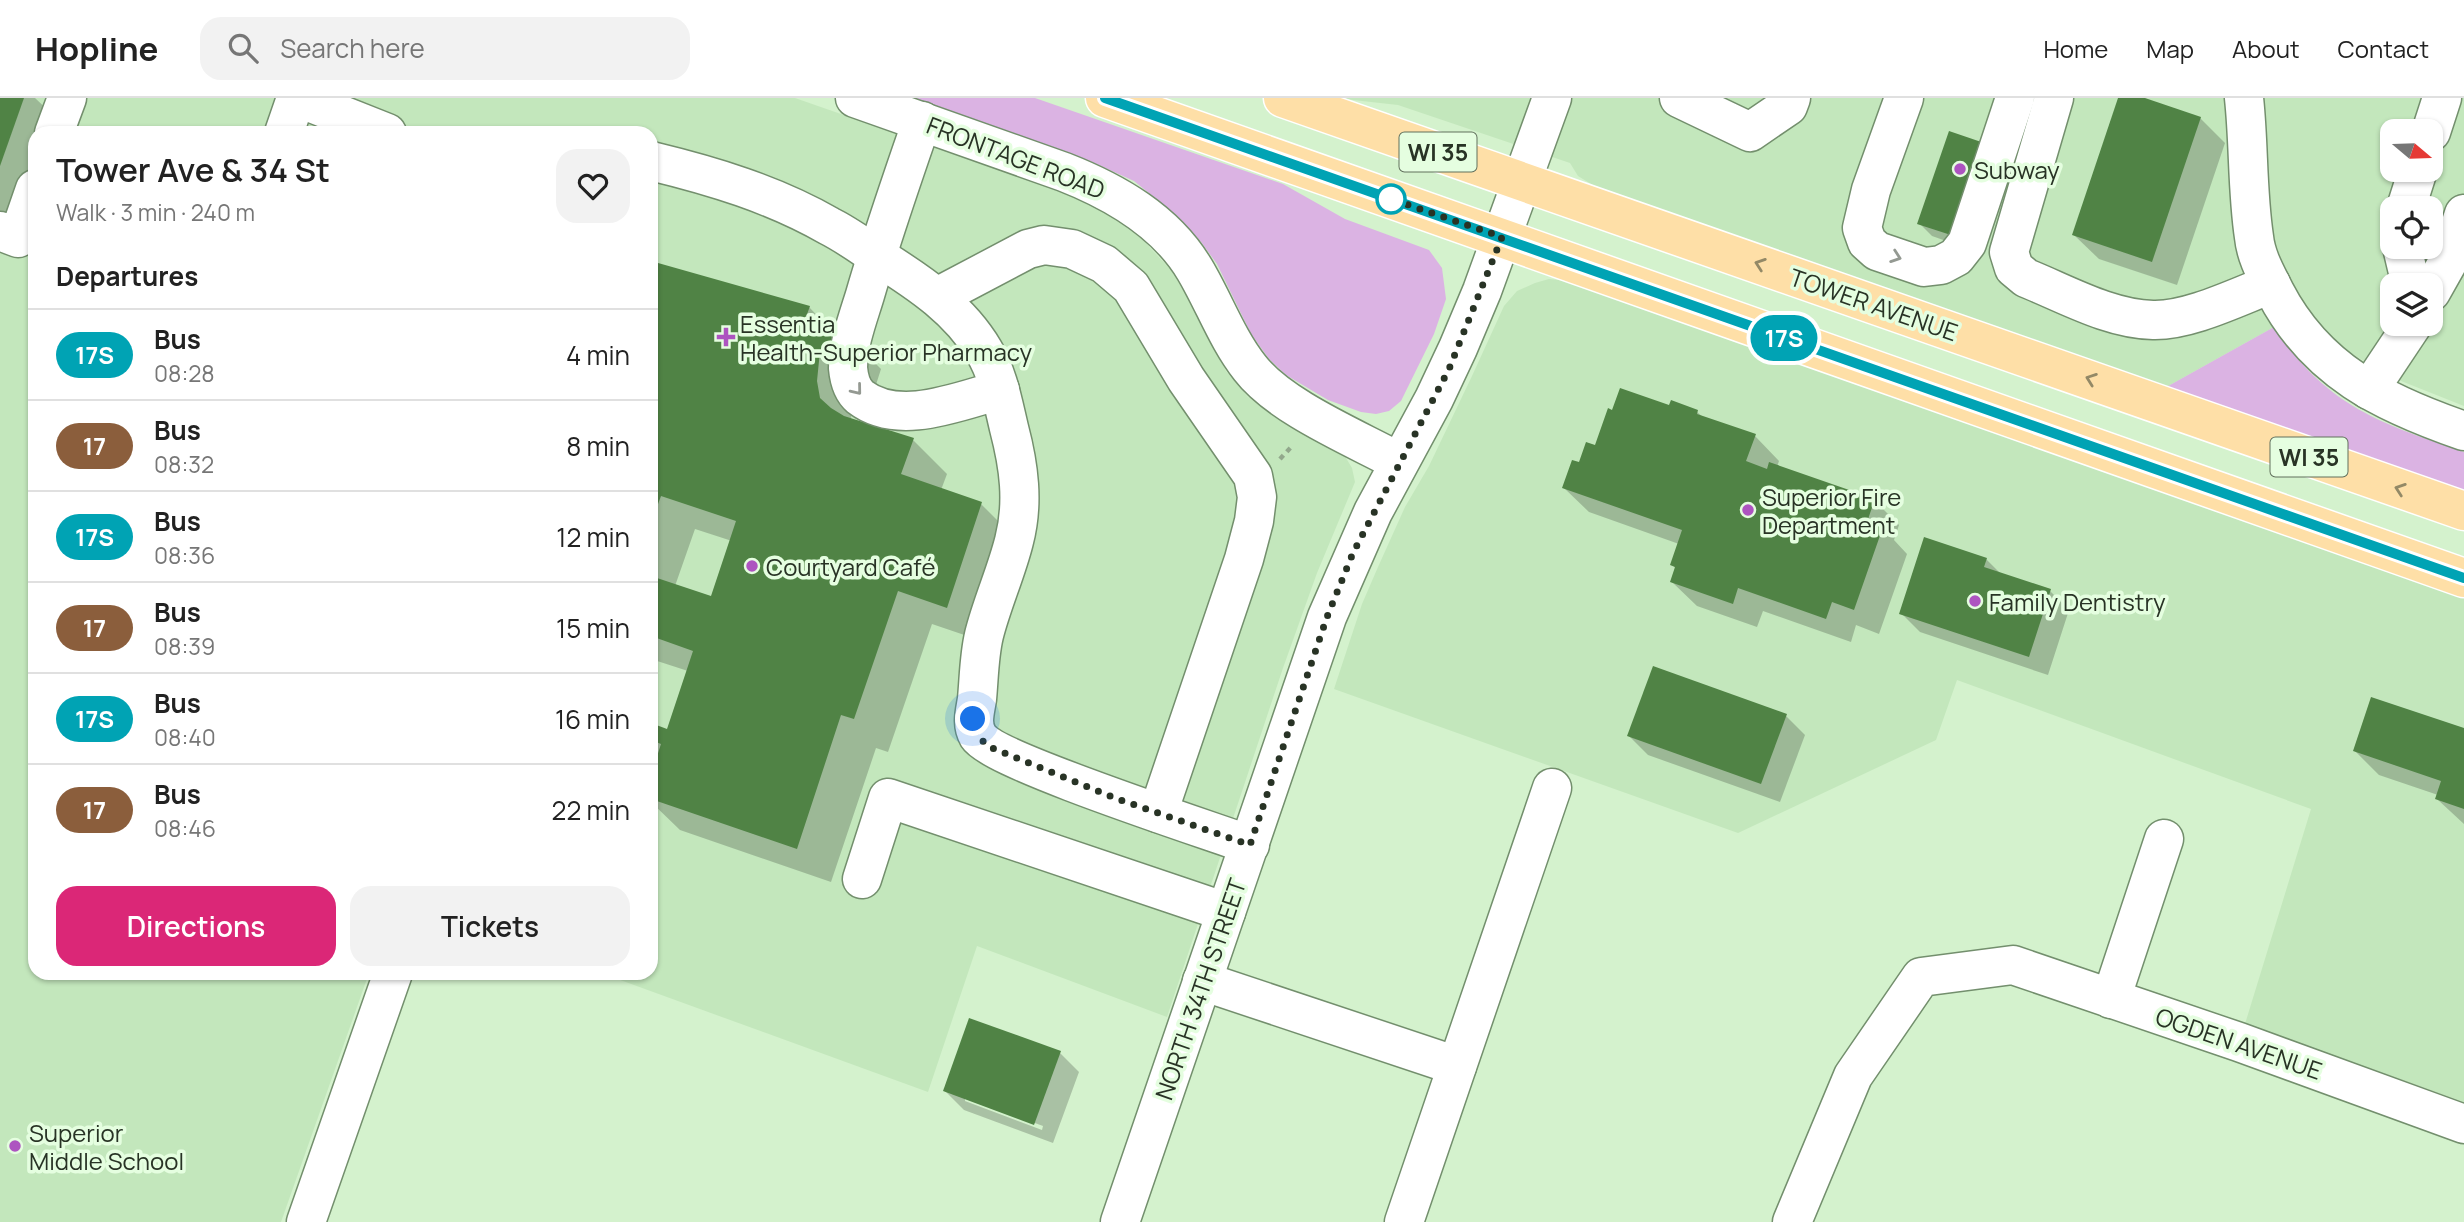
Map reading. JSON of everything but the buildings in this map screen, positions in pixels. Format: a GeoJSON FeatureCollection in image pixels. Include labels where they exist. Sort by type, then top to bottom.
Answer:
{"type":"FeatureCollection","features":[{"type":"Feature","properties":{"kind":"main road","name":"WI 35"},"geometry":{"type":"LineString","coordinates":[[1105,98],[2464,578]]}},
{"type":"Feature","properties":{"kind":"main road","name":"TOWER AVENUE"},"geometry":{"type":"LineString","coordinates":[[1283,98],[2464,512]]}},
{"type":"Feature","properties":{"kind":"street"},"geometry":{"type":"LineString","coordinates":[[56,126],[66,98]]}},
{"type":"Feature","properties":{"kind":"street"},"geometry":{"type":"LineString","coordinates":[[287,126],[298,98],[369,126]]}},
{"type":"Feature","properties":{"kind":"street","name":"FRONTAGE ROAD"},"geometry":{"type":"LineString","coordinates":[[855,98],[1092,183],[1140,211],[1177,245],[1194,267],[1250,368],[1269,389],[1399,462]]}},
{"type":"Feature","properties":{"kind":"street","name":"NORTH 34TH STREET"},"geometry":{"type":"LineString","coordinates":[[1119,1222],[1327,617],[1353,553],[1449,369],[1502,237],[1552,98]]}},
{"type":"Feature","properties":{"kind":"street"},"geometry":{"type":"LineString","coordinates":[[1679,98],[1750,132],[1788,106],[1791,98]]}},
{"type":"Feature","properties":{"kind":"street"},"geometry":{"type":"LineString","coordinates":[[1904,98],[1871,190],[1861,228],[1867,242],[1877,251],[1924,267],[1941,265],[1956,257],[1967,243],[2015,98]]}},
{"type":"Feature","properties":{"kind":"street"},"geometry":{"type":"LineString","coordinates":[[2054,98],[2009,252],[2014,268],[2025,278],[2118,315],[2155,320],[2200,312],[2271,284]]}},
{"type":"Feature","properties":{"kind":"street"},"geometry":{"type":"LineString","coordinates":[[2244,98],[2254,240],[2262,267],[2295,327],[2351,379],[2388,401],[2464,431]]}},
{"type":"Feature","properties":{"kind":"street"},"geometry":{"type":"LineString","coordinates":[[2435,119],[2442,98]]}},
{"type":"Feature","properties":{"kind":"street"},"geometry":{"type":"LineString","coordinates":[[922,121],[876,255],[855,330],[848,366],[850,383],[858,395],[868,402],[887,408],[913,411],[1000,390]]}},
{"type":"Feature","properties":{"kind":"street"},"geometry":{"type":"LineString","coordinates":[[658,163],[706,174],[753,190],[830,226],[925,286],[955,314],[985,352],[1000,390],[1018,465],[1020,497],[1018,525],[985,634],[973,719],[979,738],[990,747],[1071,781],[1250,845]]}},
{"type":"Feature","properties":{"kind":"street"},"geometry":{"type":"LineString","coordinates":[[0,231],[18,238],[28,209]]}},
{"type":"Feature","properties":{"kind":"street"},"geometry":{"type":"LineString","coordinates":[[2442,273],[2449,260],[2464,214]]}},
{"type":"Feature","properties":{"kind":"street"},"geometry":{"type":"LineString","coordinates":[[937,298],[1028,249],[1044,245],[1072,249],[1104,264],[1131,286],[1186,379],[1253,476],[1256,497],[1254,521],[1244,559],[1158,813]]}},
{"type":"Feature","properties":{"kind":"street"},"geometry":{"type":"LineString","coordinates":[[2369,390],[2405,336]]}},
{"type":"Feature","properties":{"kind":"street"},"geometry":{"type":"LineString","coordinates":[[1404,1222],[1552,788]]}},
{"type":"Feature","properties":{"kind":"street"},"geometry":{"type":"LineString","coordinates":[[862,879],[888,798],[1226,912]]}},
{"type":"Feature","properties":{"kind":"street"},"geometry":{"type":"LineString","coordinates":[[2111,999],[2164,839]]}},
{"type":"Feature","properties":{"kind":"street","name":"OGDEN AVENUE"},"geometry":{"type":"LineString","coordinates":[[1792,1222],[1853,1076],[1921,977],[2013,965],[2464,1124]]}},
{"type":"Feature","properties":{"kind":"street"},"geometry":{"type":"LineString","coordinates":[[306,1222],[391,980]]}},
{"type":"Feature","properties":{"kind":"street"},"geometry":{"type":"LineString","coordinates":[[1202,981],[1457,1066]]}},
{"type":"Feature","properties":{"kind":"path"},"geometry":{"type":"LineString","coordinates":[[1253,476],[1276,463],[1296,443],[1312,415]]}},
{"type":"Feature","properties":{"kind":"shaded area"},"geometry":{"type":"Polygon","coordinates":[[[0,98],[795,98],[1073,195],[1115,217],[1142,239],[1171,270],[1226,371],[1248,397],[1278,419],[1320,438],[1343,453],[1352,468],[1355,482],[1317,573],[1283,668],[1167,1017],[977,946],[928,1092],[620,980],[658,980],[658,126],[28,126],[28,980],[367,980],[281,1222],[0,1222],[0,98]]]}},
{"type":"Feature","properties":{"kind":"shaded area"},"geometry":{"type":"Polygon","coordinates":[[[913,98],[1035,98],[1283,184],[1345,219],[1429,250],[1442,268],[1446,299],[1434,334],[1401,401],[1389,411],[1376,414],[1361,412],[1328,400],[1286,375],[1269,359],[1251,334],[1217,264],[1201,242],[1176,215],[1134,181],[1092,162],[913,98]]]}},
{"type":"Feature","properties":{"kind":"shaded area"},"geometry":{"type":"Polygon","coordinates":[[[1335,98],[2464,98],[2464,406],[2386,375],[2340,346],[2308,308],[2161,390],[1609,195],[1578,176],[1570,163],[1398,105],[1335,98]]]}},
{"type":"Feature","properties":{"kind":"shaded area"},"geometry":{"type":"Polygon","coordinates":[[[1549,279],[1568,281],[2464,596],[2464,1102],[2245,1024],[2311,809],[1957,680],[1936,740],[1738,833],[1334,689],[1362,604],[1378,567],[1504,306],[1517,291],[1549,279]]]}},
{"type":"Feature","properties":{"kind":"shaded area"},"geometry":{"type":"Polygon","coordinates":[[[2274,327],[2314,376],[2335,394],[2380,421],[2464,452],[2464,496],[2161,390],[2274,327]]]}},
{"type":"Feature","properties":{"kind":"bus line","name":"17S"},"geometry":{"type":"LineString","coordinates":[[1105,98],[2464,578]]}},
{"type":"Feature","properties":{"kind":"place","name":"Subway"},"geometry":{"type":"Point","coordinates":[1960,169]}},
{"type":"Feature","properties":{"kind":"place","name":"Essentia Health-Superior Pharmacy"},"geometry":{"type":"Point","coordinates":[726,337]}},
{"type":"Feature","properties":{"kind":"place","name":"Superior Fire Department"},"geometry":{"type":"Point","coordinates":[1748,510]}},
{"type":"Feature","properties":{"kind":"place","name":"Courtyard Café"},"geometry":{"type":"Point","coordinates":[752,566]}},
{"type":"Feature","properties":{"kind":"place","name":"Family Dentistry"},"geometry":{"type":"Point","coordinates":[1975,601]}},
{"type":"Feature","properties":{"kind":"place","name":"Superior Middle School"},"geometry":{"type":"Point","coordinates":[15,1146]}},
{"type":"Feature","properties":{"kind":"route"},"geometry":{"type":"LineString","coordinates":[[973,719],[979,738],[990,747],[1115,798],[1250,845],[1327,617],[1353,553],[1449,369],[1502,237],[1391,199]]}}]}
